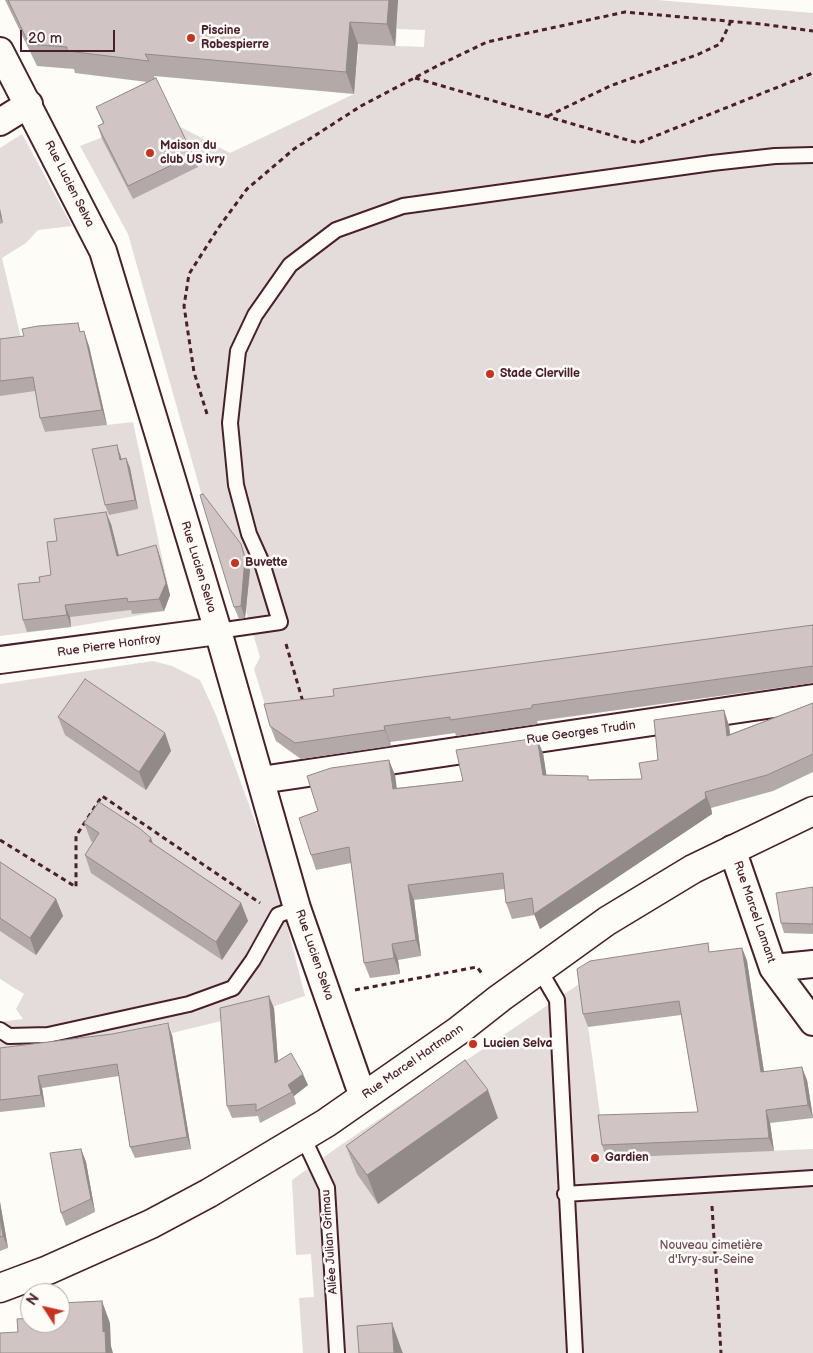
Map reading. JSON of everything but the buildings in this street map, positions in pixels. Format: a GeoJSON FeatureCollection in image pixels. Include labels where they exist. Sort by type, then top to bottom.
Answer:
{"type":"FeatureCollection","features":[{"type":"Feature","properties":{"kind":"main road","name":"Rue Marcel Hartmann"},"geometry":{"type":"LineString","coordinates":[[0,1288],[48,1270],[151,1224],[303,1137],[458,1031],[539,969],[607,921],[693,869],[813,811]]}},
{"type":"Feature","properties":{"kind":"street","name":"Rue Lucien Selva"},"geometry":{"type":"LineString","coordinates":[[0,51],[29,104],[103,251],[218,631],[260,780],[288,912],[328,995],[363,1097]]}},
{"type":"Feature","properties":{"kind":"street"},"geometry":{"type":"LineString","coordinates":[[0,122],[29,104]]}},
{"type":"Feature","properties":{"kind":"street","name":"Rue Pierre Honfroy"},"geometry":{"type":"LineString","coordinates":[[0,660],[218,631]]}},
{"type":"Feature","properties":{"kind":"street","name":"Rue Georges Trudin"},"geometry":{"type":"LineString","coordinates":[[260,780],[813,698]]}},
{"type":"Feature","properties":{"kind":"street","name":"Rue Marcel Lamant"},"geometry":{"type":"LineString","coordinates":[[732,849],[774,968],[813,1022]]}},
{"type":"Feature","properties":{"kind":"street"},"geometry":{"type":"LineString","coordinates":[[774,968],[813,964]]}},
{"type":"Feature","properties":{"kind":"lane"},"geometry":{"type":"LineString","coordinates":[[218,631],[280,622],[262,563],[249,534],[236,485],[230,424],[238,351],[255,315],[290,265],[336,230],[404,206],[527,187],[730,161],[775,156],[813,155]]}},
{"type":"Feature","properties":{"kind":"lane"},"geometry":{"type":"LineString","coordinates":[[0,1030],[9,1036],[48,1036],[188,1004],[233,988],[288,912]]}},
{"type":"Feature","properties":{"kind":"lane"},"geometry":{"type":"LineString","coordinates":[[539,969],[557,1000],[565,1194],[575,1353]]}},
{"type":"Feature","properties":{"kind":"lane","name":"Allée Julian Grimau"},"geometry":{"type":"LineString","coordinates":[[303,1137],[327,1188],[337,1353]]}},
{"type":"Feature","properties":{"kind":"lane"},"geometry":{"type":"LineString","coordinates":[[565,1194],[813,1178]]}},
{"type":"Feature","properties":{"kind":"path"},"geometry":{"type":"LineString","coordinates":[[209,418],[201,402],[194,372],[184,306],[189,274],[246,189],[294,149],[361,106],[486,42],[624,12],[730,21],[813,31]]}},
{"type":"Feature","properties":{"kind":"path"},"geometry":{"type":"LineString","coordinates":[[547,117],[610,86],[699,54],[720,44],[730,21]]}},
{"type":"Feature","properties":{"kind":"path"},"geometry":{"type":"LineString","coordinates":[[414,78],[638,143],[813,73]]}},
{"type":"Feature","properties":{"kind":"path"},"geometry":{"type":"LineString","coordinates":[[280,622],[302,702],[312,701]]}},
{"type":"Feature","properties":{"kind":"path"},"geometry":{"type":"LineString","coordinates":[[0,840],[76,888],[76,836],[102,796],[288,912]]}},
{"type":"Feature","properties":{"kind":"path"},"geometry":{"type":"LineString","coordinates":[[328,995],[477,966],[500,998]]}},
{"type":"Feature","properties":{"kind":"path"},"geometry":{"type":"LineString","coordinates":[[711,1186],[721,1353]]}},
{"type":"Feature","properties":{"kind":"green space","name":"Stade Clerville"},"geometry":{"type":"Polygon","coordinates":[[[398,0],[657,0],[813,13],[813,683],[295,755],[276,741],[254,669],[260,657],[245,607],[207,514],[128,234],[80,146],[108,135],[177,125],[230,153],[354,94],[360,29],[398,8],[398,0]],[[397,29],[396,46],[424,47],[425,30],[397,29]]]}},
{"type":"Feature","properties":{"kind":"green space"},"geometry":{"type":"Polygon","coordinates":[[[22,134],[72,226],[38,230],[26,243],[2,258],[22,342],[28,343],[45,432],[133,422],[170,595],[164,611],[71,627],[0,636],[0,148],[22,134]]]}},
{"type":"Feature","properties":{"kind":"green space"},"geometry":{"type":"Polygon","coordinates":[[[153,661],[172,666],[200,680],[216,715],[273,870],[305,996],[254,1013],[172,1033],[168,1022],[110,1035],[0,1051],[0,1022],[23,1019],[16,1009],[24,994],[0,979],[0,684],[153,661]]]}},
{"type":"Feature","properties":{"kind":"green space","name":"Nouveau cimetière d'Ivry-sur-Seine"},"geometry":{"type":"Polygon","coordinates":[[[582,982],[606,1158],[813,1149],[813,1353],[303,1353],[299,1298],[314,1297],[311,1254],[296,1255],[292,1180],[582,982]]]}},
{"type":"Feature","properties":{"kind":"place","name":"Piscine Robespierre"},"geometry":{"type":"Point","coordinates":[191,38]}},
{"type":"Feature","properties":{"kind":"place","name":"Maison du club US ivry"},"geometry":{"type":"Point","coordinates":[150,153]}},
{"type":"Feature","properties":{"kind":"place","name":"Stade Clerville"},"geometry":{"type":"Point","coordinates":[490,374]}},
{"type":"Feature","properties":{"kind":"place","name":"Buvette"},"geometry":{"type":"Point","coordinates":[235,563]}},
{"type":"Feature","properties":{"kind":"place","name":"Lucien Selva"},"geometry":{"type":"Point","coordinates":[473,1044]}},
{"type":"Feature","properties":{"kind":"place","name":"Gardien"},"geometry":{"type":"Point","coordinates":[595,1158]}}]}
